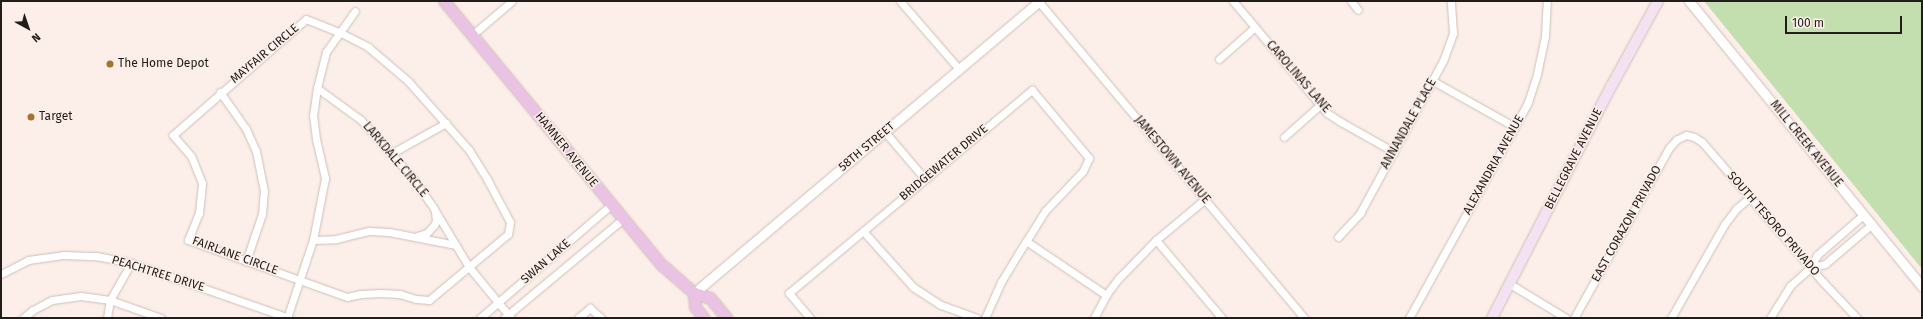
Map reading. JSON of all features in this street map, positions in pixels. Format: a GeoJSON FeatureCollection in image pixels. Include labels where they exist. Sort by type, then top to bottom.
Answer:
{"type":"FeatureCollection","features":[{"type":"Feature","properties":{"kind":"main road","name":"HAMNER AVENUE"},"geometry":{"type":"LineString","coordinates":[[444,1],[662,265],[694,293],[710,298],[727,318]]}},
{"type":"Feature","properties":{"kind":"main road","name":"BELLEGRAVE AVENUE"},"geometry":{"type":"LineString","coordinates":[[1492,318],[1612,85],[1658,1]]}},
{"type":"Feature","properties":{"kind":"main road"},"geometry":{"type":"LineString","coordinates":[[694,293],[695,307],[704,318]]}},
{"type":"Feature","properties":{"kind":"street"},"geometry":{"type":"LineString","coordinates":[[472,35],[512,1]]}},
{"type":"Feature","properties":{"kind":"street"},"geometry":{"type":"LineString","coordinates":[[900,1],[959,69]]}},
{"type":"Feature","properties":{"kind":"street","name":"CAROLINAS LANE"},"geometry":{"type":"LineString","coordinates":[[1233,1],[1320,105],[1341,122],[1394,152]]}},
{"type":"Feature","properties":{"kind":"street"},"geometry":{"type":"LineString","coordinates":[[1351,1],[1358,10]]}},
{"type":"Feature","properties":{"kind":"street","name":"ANNANDALE PLACE"},"geometry":{"type":"LineString","coordinates":[[1338,237],[1360,213],[1443,61],[1453,33],[1451,1]]}},
{"type":"Feature","properties":{"kind":"street","name":"ALEXANDRIA AVENUE"},"geometry":{"type":"LineString","coordinates":[[1409,318],[1528,102],[1537,74],[1545,36],[1547,1]]}},
{"type":"Feature","properties":{"kind":"street","name":"MILL CREEK AVENUE"},"geometry":{"type":"LineString","coordinates":[[1689,1],[1922,287]]}},
{"type":"Feature","properties":{"kind":"street","name":"58TH STREET"},"geometry":{"type":"LineString","coordinates":[[694,293],[1040,2]]}},
{"type":"Feature","properties":{"kind":"street","name":"JAMESTOWN AVENUE"},"geometry":{"type":"LineString","coordinates":[[1040,2],[1304,318]]}},
{"type":"Feature","properties":{"kind":"street"},"geometry":{"type":"LineString","coordinates":[[288,318],[313,240],[325,178],[316,139],[313,116],[317,88],[326,52],[355,11]]}},
{"type":"Feature","properties":{"kind":"street","name":"MAYFAIR CIRCLE"},"geometry":{"type":"LineString","coordinates":[[173,135],[220,92],[306,19],[339,32]]}},
{"type":"Feature","properties":{"kind":"street"},"geometry":{"type":"LineString","coordinates":[[1219,59],[1255,27]]}},
{"type":"Feature","properties":{"kind":"street","name":"FAIRLANE CIRCLE"},"geometry":{"type":"LineString","coordinates":[[173,135],[191,156],[202,183],[198,213],[188,240],[347,297],[361,294],[380,293],[400,294],[416,299],[429,300],[508,234],[510,222],[487,179],[469,150],[446,123],[408,81],[374,52],[368,47],[339,32]]}},
{"type":"Feature","properties":{"kind":"street"},"geometry":{"type":"LineString","coordinates":[[1433,81],[1515,127]]}},
{"type":"Feature","properties":{"kind":"street","name":"LARKDALE CIRCLE"},"geometry":{"type":"LineString","coordinates":[[317,88],[361,120],[412,177],[434,209],[469,267],[498,302],[507,317]]}},
{"type":"Feature","properties":{"kind":"street","name":"BRIDGEWATER DRIVE"},"geometry":{"type":"LineString","coordinates":[[810,318],[789,293],[1032,90],[1089,158],[1083,171],[1045,211],[1026,241]]}},
{"type":"Feature","properties":{"kind":"street"},"geometry":{"type":"LineString","coordinates":[[220,92],[246,129],[256,151],[264,191],[262,214],[246,261]]}},
{"type":"Feature","properties":{"kind":"street"},"geometry":{"type":"LineString","coordinates":[[1284,137],[1320,105]]}},
{"type":"Feature","properties":{"kind":"street"},"geometry":{"type":"LineString","coordinates":[[392,153],[446,123]]}},
{"type":"Feature","properties":{"kind":"street"},"geometry":{"type":"LineString","coordinates":[[885,132],[925,178]]}},
{"type":"Feature","properties":{"kind":"street","name":"SOUTH TESORO PRIVADO"},"geometry":{"type":"LineString","coordinates":[[1686,135],[1694,137],[1702,142],[1811,268],[1857,318]]}},
{"type":"Feature","properties":{"kind":"street","name":"EAST CORAZON PRIVADO"},"geometry":{"type":"LineString","coordinates":[[1574,318],[1669,148],[1676,140],[1686,135]]}},
{"type":"Feature","properties":{"kind":"street"},"geometry":{"type":"LineString","coordinates":[[1671,318],[1724,225],[1737,208],[1750,197]]}},
{"type":"Feature","properties":{"kind":"street"},"geometry":{"type":"LineString","coordinates":[[1094,318],[1106,295],[1119,278],[1156,240],[1205,199]]}},
{"type":"Feature","properties":{"kind":"street","name":"SWAN LAKE"},"geometry":{"type":"LineString","coordinates":[[480,318],[611,204]]}},
{"type":"Feature","properties":{"kind":"street"},"geometry":{"type":"LineString","coordinates":[[415,236],[427,233],[434,225],[436,221],[434,209]]}},
{"type":"Feature","properties":{"kind":"street"},"geometry":{"type":"LineString","coordinates":[[1770,318],[1790,286],[1811,268],[1817,255],[1864,215]]}},
{"type":"Feature","properties":{"kind":"street","name":"SWAN LAKE"},"geometry":{"type":"LineString","coordinates":[[507,317],[623,219]]}},
{"type":"Feature","properties":{"kind":"street"},"geometry":{"type":"LineString","coordinates":[[1811,268],[1825,264],[1871,225]]}},
{"type":"Feature","properties":{"kind":"street"},"geometry":{"type":"LineString","coordinates":[[313,240],[336,238],[369,231],[415,236],[456,245]]}},
{"type":"Feature","properties":{"kind":"street"},"geometry":{"type":"LineString","coordinates":[[863,231],[913,287],[941,305],[976,318]]}},
{"type":"Feature","properties":{"kind":"street"},"geometry":{"type":"LineString","coordinates":[[1156,240],[1222,318]]}},
{"type":"Feature","properties":{"kind":"street"},"geometry":{"type":"LineString","coordinates":[[985,318],[1001,282],[1026,241],[1106,295]]}},
{"type":"Feature","properties":{"kind":"street","name":"PEACHTREE DRIVE"},"geometry":{"type":"LineString","coordinates":[[1,274],[28,260],[63,255],[96,256],[131,263],[288,318]]}},
{"type":"Feature","properties":{"kind":"street"},"geometry":{"type":"LineString","coordinates":[[107,318],[110,300],[131,263]]}},
{"type":"Feature","properties":{"kind":"street"},"geometry":{"type":"LineString","coordinates":[[1510,284],[1566,318]]}},
{"type":"Feature","properties":{"kind":"street"},"geometry":{"type":"LineString","coordinates":[[23,318],[33,310],[52,300],[81,296],[110,300],[161,318]]}},
{"type":"Feature","properties":{"kind":"street"},"geometry":{"type":"LineString","coordinates":[[578,318],[590,308],[601,318]]}},
{"type":"Feature","properties":{"kind":"green space"},"geometry":{"type":"Polygon","coordinates":[[[1704,1],[1922,1],[1922,269],[1704,1]]]}},
{"type":"Feature","properties":{"kind":"place","name":"The Home Depot"},"geometry":{"type":"Point","coordinates":[110,64]}},
{"type":"Feature","properties":{"kind":"place","name":"Target"},"geometry":{"type":"Point","coordinates":[31,117]}}]}
